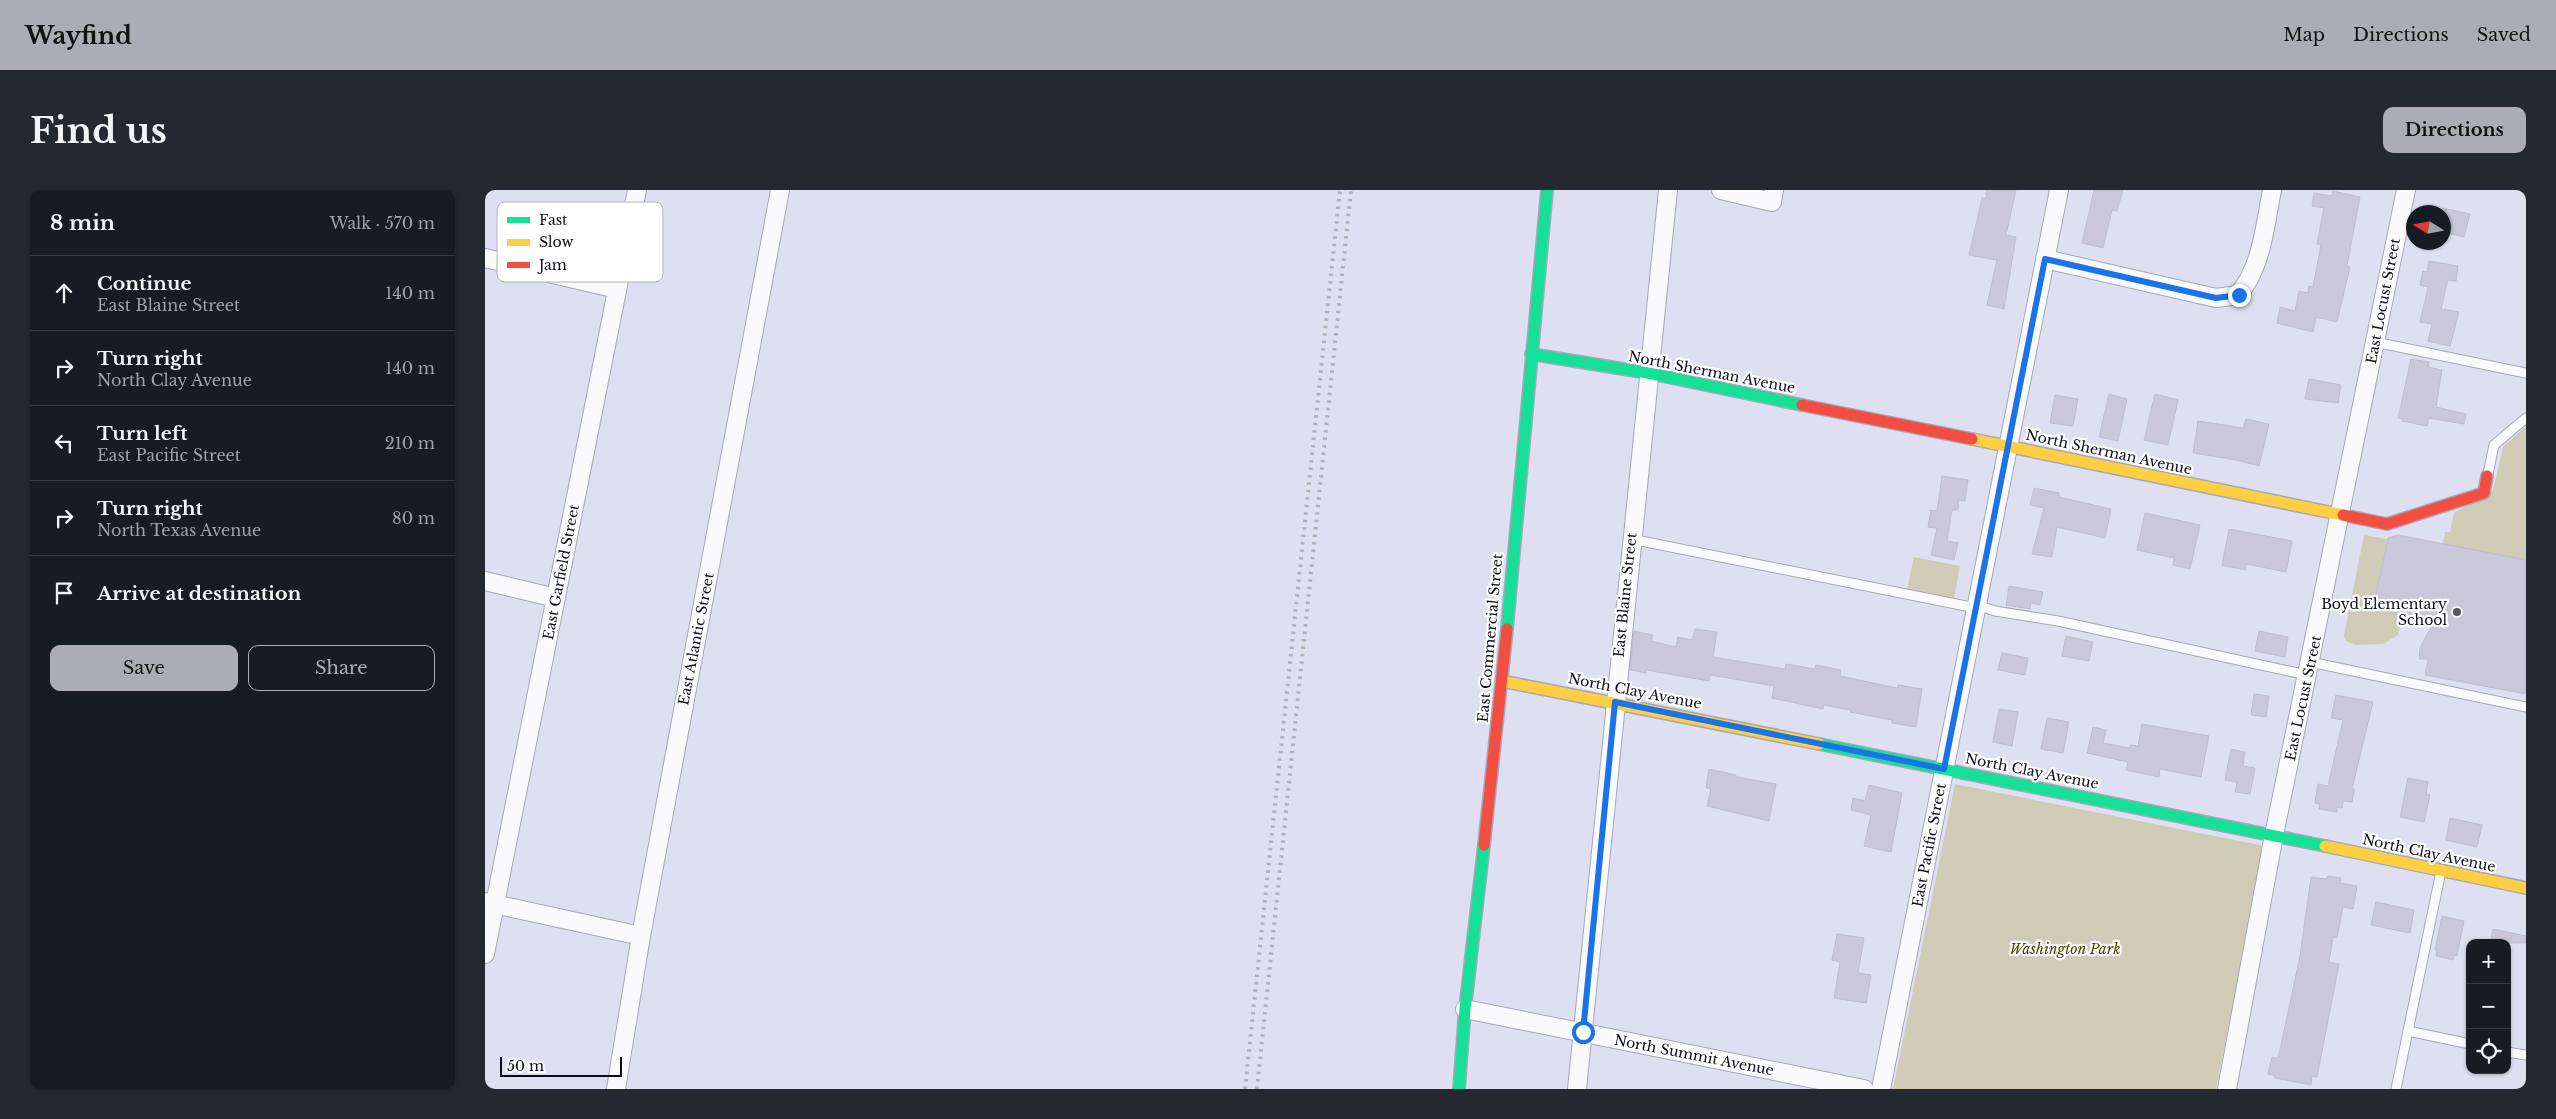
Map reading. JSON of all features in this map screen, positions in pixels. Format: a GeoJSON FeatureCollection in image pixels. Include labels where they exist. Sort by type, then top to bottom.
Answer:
{"type":"FeatureCollection","features":[{"type":"Feature","properties":{"kind":"street","name":"East Atlantic Street"},"geometry":{"type":"LineString","coordinates":[[616,1089],[641,936],[780,190]]}},
{"type":"Feature","properties":{"kind":"street","name":"East Commercial Street"},"geometry":{"type":"LineString","coordinates":[[1459,1089],[1465,1009],[1502,681],[1547,190]]}},
{"type":"Feature","properties":{"kind":"street","name":"East Blaine Street"},"geometry":{"type":"LineString","coordinates":[[1577,1089],[1631,540],[1668,190]]}},
{"type":"Feature","properties":{"kind":"street"},"geometry":{"type":"LineString","coordinates":[[1721,190],[1773,196]]}},
{"type":"Feature","properties":{"kind":"street","name":"East Pacific Street"},"geometry":{"type":"LineString","coordinates":[[1881,1089],[2059,190]]}},
{"type":"Feature","properties":{"kind":"street"},"geometry":{"type":"LineString","coordinates":[[2045,259],[2216,298],[2239,295],[2250,281],[2260,249],[2272,190]]}},
{"type":"Feature","properties":{"kind":"street","name":"East Locust Street"},"geometry":{"type":"LineString","coordinates":[[2227,1089],[2274,835],[2406,190]]}},
{"type":"Feature","properties":{"kind":"street"},"geometry":{"type":"LineString","coordinates":[[587,282],[617,289]]}},
{"type":"Feature","properties":{"kind":"street","name":"East Garfield Street"},"geometry":{"type":"LineString","coordinates":[[485,954],[490,903],[556,598],[618,282]]}},
{"type":"Feature","properties":{"kind":"street","name":"North Sherman Avenue"},"geometry":{"type":"LineString","coordinates":[[1531,354],[1648,373],[2340,516],[2387,524],[2484,493],[2487,476]]}},
{"type":"Feature","properties":{"kind":"street"},"geometry":{"type":"LineString","coordinates":[[485,581],[556,598]]}},
{"type":"Feature","properties":{"kind":"street","name":"North Clay Avenue"},"geometry":{"type":"LineString","coordinates":[[1502,681],[1615,702],[2274,835],[2441,872],[2526,888]]}},
{"type":"Feature","properties":{"kind":"street"},"geometry":{"type":"LineString","coordinates":[[490,903],[641,936]]}},
{"type":"Feature","properties":{"kind":"street","name":"North Summit Avenue"},"geometry":{"type":"LineString","coordinates":[[1465,1009],[1865,1089]]}},
{"type":"Feature","properties":{"kind":"lane"},"geometry":{"type":"LineString","coordinates":[[2375,342],[2526,373]]}},
{"type":"Feature","properties":{"kind":"lane"},"geometry":{"type":"LineString","coordinates":[[2487,476],[2494,445],[2526,418]]}},
{"type":"Feature","properties":{"kind":"lane"},"geometry":{"type":"LineString","coordinates":[[1631,540],[1995,611],[2526,707]]}},
{"type":"Feature","properties":{"kind":"lane"},"geometry":{"type":"LineString","coordinates":[[2395,1089],[2441,872]]}},
{"type":"Feature","properties":{"kind":"lane"},"geometry":{"type":"LineString","coordinates":[[2408,1031],[2466,1043]]}},
{"type":"Feature","properties":{"kind":"lane"},"geometry":{"type":"LineString","coordinates":[[2511,1053],[2526,1055]]}},
{"type":"Feature","properties":{"kind":"green space"},"geometry":{"type":"Polygon","coordinates":[[[2526,426],[2526,560],[2443,544],[2445,532],[2450,532],[2454,513],[2493,490],[2503,447],[2526,426]]]}},
{"type":"Feature","properties":{"kind":"green space"},"geometry":{"type":"Polygon","coordinates":[[[2364,535],[2387,539],[2373,607],[2403,616],[2398,635],[2383,644],[2355,645],[2346,641],[2344,636],[2364,535]]]}},
{"type":"Feature","properties":{"kind":"green space"},"geometry":{"type":"Polygon","coordinates":[[[1914,557],[1960,566],[1954,599],[1907,590],[1914,557]]]}},
{"type":"Feature","properties":{"kind":"green space","name":"Washington Park"},"geometry":{"type":"Polygon","coordinates":[[[1955,784],[2265,846],[2216,1089],[1893,1089],[1955,784]]]}},
{"type":"Feature","properties":{"kind":"building"},"geometry":{"type":"Polygon","coordinates":[[[1987,190],[2016,190],[2006,235],[2016,237],[2004,309],[1987,305],[1997,260],[1969,255],[1982,198],[1986,198],[1987,190]]]}},
{"type":"Feature","properties":{"kind":"building"},"geometry":{"type":"Polygon","coordinates":[[[2094,190],[2123,190],[2117,211],[2112,210],[2103,248],[2082,243],[2094,190]]]}},
{"type":"Feature","properties":{"kind":"building"},"geometry":{"type":"Polygon","coordinates":[[[2333,191],[2360,197],[2347,266],[2350,267],[2337,322],[2316,317],[2313,332],[2277,323],[2280,307],[2295,311],[2299,291],[2308,293],[2309,286],[2313,287],[2321,245],[2317,244],[2324,208],[2312,206],[2314,193],[2332,196],[2333,191]]]}},
{"type":"Feature","properties":{"kind":"building"},"geometry":{"type":"Polygon","coordinates":[[[2451,210],[2470,214],[2464,237],[2451,234],[2451,210]]]}},
{"type":"Feature","properties":{"kind":"building"},"geometry":{"type":"Polygon","coordinates":[[[2429,261],[2458,266],[2456,281],[2448,280],[2441,309],[2459,312],[2450,346],[2428,341],[2432,324],[2420,322],[2428,287],[2420,285],[2423,271],[2427,272],[2429,261]]]}},
{"type":"Feature","properties":{"kind":"building"},"geometry":{"type":"Polygon","coordinates":[[[2411,359],[2429,362],[2428,367],[2442,370],[2436,407],[2466,414],[2464,424],[2429,418],[2427,426],[2402,421],[2403,419],[2398,418],[2411,359]]]}},
{"type":"Feature","properties":{"kind":"building"},"geometry":{"type":"Polygon","coordinates":[[[2309,379],[2341,385],[2338,403],[2305,399],[2309,379]]]}},
{"type":"Feature","properties":{"kind":"building"},"geometry":{"type":"Polygon","coordinates":[[[2109,394],[2127,399],[2118,441],[2099,437],[2109,394]]]}},
{"type":"Feature","properties":{"kind":"building"},"geometry":{"type":"Polygon","coordinates":[[[2155,394],[2178,400],[2168,445],[2144,440],[2155,394]]]}},
{"type":"Feature","properties":{"kind":"building"},"geometry":{"type":"Polygon","coordinates":[[[2055,395],[2078,399],[2073,426],[2050,423],[2055,395]]]}},
{"type":"Feature","properties":{"kind":"building"},"geometry":{"type":"Polygon","coordinates":[[[2246,419],[2269,424],[2259,466],[2193,453],[2198,421],[2243,428],[2246,419]]]}},
{"type":"Feature","properties":{"kind":"building"},"geometry":{"type":"Polygon","coordinates":[[[1942,476],[1968,480],[1965,501],[1959,500],[1958,510],[1952,510],[1947,541],[1958,543],[1954,560],[1931,555],[1937,528],[1928,527],[1931,510],[1937,511],[1942,476]]]}},
{"type":"Feature","properties":{"kind":"building"},"geometry":{"type":"Polygon","coordinates":[[[2034,488],[2059,493],[2059,497],[2111,509],[2105,538],[2057,527],[2052,557],[2032,554],[2044,508],[2030,505],[2034,488]]]}},
{"type":"Feature","properties":{"kind":"building"},"geometry":{"type":"Polygon","coordinates":[[[2145,513],[2200,525],[2190,569],[2173,565],[2174,558],[2137,550],[2145,513]]]}},
{"type":"Feature","properties":{"kind":"building"},"geometry":{"type":"Polygon","coordinates":[[[2229,529],[2292,541],[2286,572],[2246,564],[2245,570],[2222,565],[2229,529]]]}},
{"type":"Feature","properties":{"kind":"building","name":"Boyd Elementary School"},"geometry":{"type":"Polygon","coordinates":[[[2398,535],[2526,560],[2526,694],[2425,675],[2428,659],[2419,659],[2420,648],[2432,625],[2373,607],[2388,538],[2398,535]]]}},
{"type":"Feature","properties":{"kind":"building"},"geometry":{"type":"Polygon","coordinates":[[[2009,586],[2043,592],[2040,605],[2031,603],[2030,609],[2006,605],[2009,586]]]}},
{"type":"Feature","properties":{"kind":"building"},"geometry":{"type":"Polygon","coordinates":[[[1695,629],[1717,632],[1713,657],[1785,669],[1786,664],[1815,669],[1816,665],[1841,670],[1840,676],[1897,688],[1898,685],[1922,689],[1916,727],[1892,723],[1892,720],[1850,712],[1850,710],[1824,705],[1823,709],[1772,698],[1774,686],[1710,675],[1709,681],[1646,670],[1646,673],[1630,670],[1634,631],[1653,635],[1651,641],[1676,647],[1678,637],[1692,640],[1695,629]]]}},
{"type":"Feature","properties":{"kind":"building"},"geometry":{"type":"Polygon","coordinates":[[[2259,631],[2288,637],[2285,657],[2255,651],[2259,631]]]}},
{"type":"Feature","properties":{"kind":"building"},"geometry":{"type":"Polygon","coordinates":[[[2066,636],[2093,642],[2089,661],[2062,656],[2066,636]]]}},
{"type":"Feature","properties":{"kind":"building"},"geometry":{"type":"Polygon","coordinates":[[[2002,653],[2028,658],[2025,675],[1998,670],[2002,653]]]}},
{"type":"Feature","properties":{"kind":"building"},"geometry":{"type":"Polygon","coordinates":[[[2254,694],[2269,696],[2266,717],[2251,715],[2254,694]]]}},
{"type":"Feature","properties":{"kind":"building"},"geometry":{"type":"Polygon","coordinates":[[[2336,695],[2373,702],[2352,789],[2354,789],[2352,802],[2343,801],[2342,808],[2337,807],[2337,812],[2319,809],[2320,804],[2315,803],[2318,784],[2328,786],[2343,720],[2331,718],[2336,695]]]}},
{"type":"Feature","properties":{"kind":"building"},"geometry":{"type":"Polygon","coordinates":[[[1999,709],[2018,712],[2012,746],[1993,742],[1999,709]]]}},
{"type":"Feature","properties":{"kind":"building"},"geometry":{"type":"Polygon","coordinates":[[[2047,718],[2069,722],[2063,753],[2041,749],[2047,718]]]}},
{"type":"Feature","properties":{"kind":"building"},"geometry":{"type":"Polygon","coordinates":[[[2142,724],[2209,736],[2201,777],[2160,769],[2159,777],[2126,770],[2128,762],[2087,753],[2093,727],[2106,730],[2103,743],[2130,748],[2131,745],[2138,746],[2142,724]]]}},
{"type":"Feature","properties":{"kind":"building"},"geometry":{"type":"Polygon","coordinates":[[[2231,749],[2245,752],[2243,766],[2255,768],[2250,794],[2235,792],[2237,782],[2225,780],[2231,749]]]}},
{"type":"Feature","properties":{"kind":"building"},"geometry":{"type":"Polygon","coordinates":[[[1709,769],[1736,775],[1736,777],[1776,784],[1769,821],[1707,806],[1711,789],[1706,788],[1709,769]]]}},
{"type":"Feature","properties":{"kind":"building"},"geometry":{"type":"Polygon","coordinates":[[[2408,778],[2428,782],[2426,794],[2430,795],[2424,822],[2400,817],[2408,778]]]}},
{"type":"Feature","properties":{"kind":"building"},"geometry":{"type":"Polygon","coordinates":[[[1869,785],[1902,793],[1891,852],[1864,846],[1871,815],[1851,810],[1853,798],[1865,801],[1869,785]]]}},
{"type":"Feature","properties":{"kind":"building"},"geometry":{"type":"Polygon","coordinates":[[[2450,818],[2482,825],[2477,847],[2446,840],[2450,818]]]}},
{"type":"Feature","properties":{"kind":"building"},"geometry":{"type":"Polygon","coordinates":[[[2328,876],[2341,878],[2340,883],[2357,886],[2353,909],[2343,907],[2337,938],[2333,937],[2329,962],[2339,964],[2317,1077],[2312,1076],[2311,1085],[2275,1078],[2274,1075],[2268,1074],[2272,1057],[2278,1058],[2289,1008],[2300,956],[2311,877],[2326,879],[2328,876]]]}},
{"type":"Feature","properties":{"kind":"building"},"geometry":{"type":"Polygon","coordinates":[[[2376,902],[2414,910],[2410,933],[2371,925],[2376,902]]]}},
{"type":"Feature","properties":{"kind":"building"},"geometry":{"type":"Polygon","coordinates":[[[2442,916],[2464,921],[2457,956],[2454,955],[2453,960],[2436,956],[2437,951],[2435,950],[2442,916]]]}},
{"type":"Feature","properties":{"kind":"building"},"geometry":{"type":"Polygon","coordinates":[[[2493,929],[2526,936],[2526,943],[2511,943],[2511,939],[2491,939],[2493,929]]]}},
{"type":"Feature","properties":{"kind":"building"},"geometry":{"type":"Polygon","coordinates":[[[1837,934],[1864,938],[1858,973],[1871,975],[1866,1003],[1834,998],[1840,962],[1832,960],[1837,934]]]}},
{"type":"Feature","properties":{"kind":"railway"},"geometry":{"type":"LineString","coordinates":[[1245,1089],[1340,190]]}},
{"type":"Feature","properties":{"kind":"railway"},"geometry":{"type":"LineString","coordinates":[[1257,1089],[1351,190]]}},
{"type":"Feature","properties":{"kind":"traffic: fast"},"geometry":{"type":"LineString","coordinates":[[1507,629],[1547,190]]}},
{"type":"Feature","properties":{"kind":"traffic: fast"},"geometry":{"type":"LineString","coordinates":[[1531,354],[1648,373],[1802,405]]}},
{"type":"Feature","properties":{"kind":"traffic: fast"},"geometry":{"type":"LineString","coordinates":[[1819,744],[2325,846]]}},
{"type":"Feature","properties":{"kind":"traffic: fast"},"geometry":{"type":"LineString","coordinates":[[1459,1089],[1465,1009],[1484,845]]}},
{"type":"Feature","properties":{"kind":"traffic: slow"},"geometry":{"type":"LineString","coordinates":[[1972,439],[2343,515]]}},
{"type":"Feature","properties":{"kind":"traffic: slow"},"geometry":{"type":"LineString","coordinates":[[1502,681],[1819,744]]}},
{"type":"Feature","properties":{"kind":"traffic: slow"},"geometry":{"type":"LineString","coordinates":[[2325,846],[2526,888]]}},
{"type":"Feature","properties":{"kind":"traffic: jam"},"geometry":{"type":"LineString","coordinates":[[1802,405],[1972,439]]}},
{"type":"Feature","properties":{"kind":"traffic: jam"},"geometry":{"type":"LineString","coordinates":[[2343,515],[2387,524],[2484,493],[2487,476]]}},
{"type":"Feature","properties":{"kind":"traffic: jam"},"geometry":{"type":"LineString","coordinates":[[1484,845],[1507,629]]}},
{"type":"Feature","properties":{"kind":"place","name":"Boyd Elementary School"},"geometry":{"type":"Point","coordinates":[2457,612]}},
{"type":"Feature","properties":{"kind":"route"},"geometry":{"type":"LineString","coordinates":[[1583,1032],[1615,702],[1944,769],[2045,259],[2216,298],[2239,295]]}}]}
